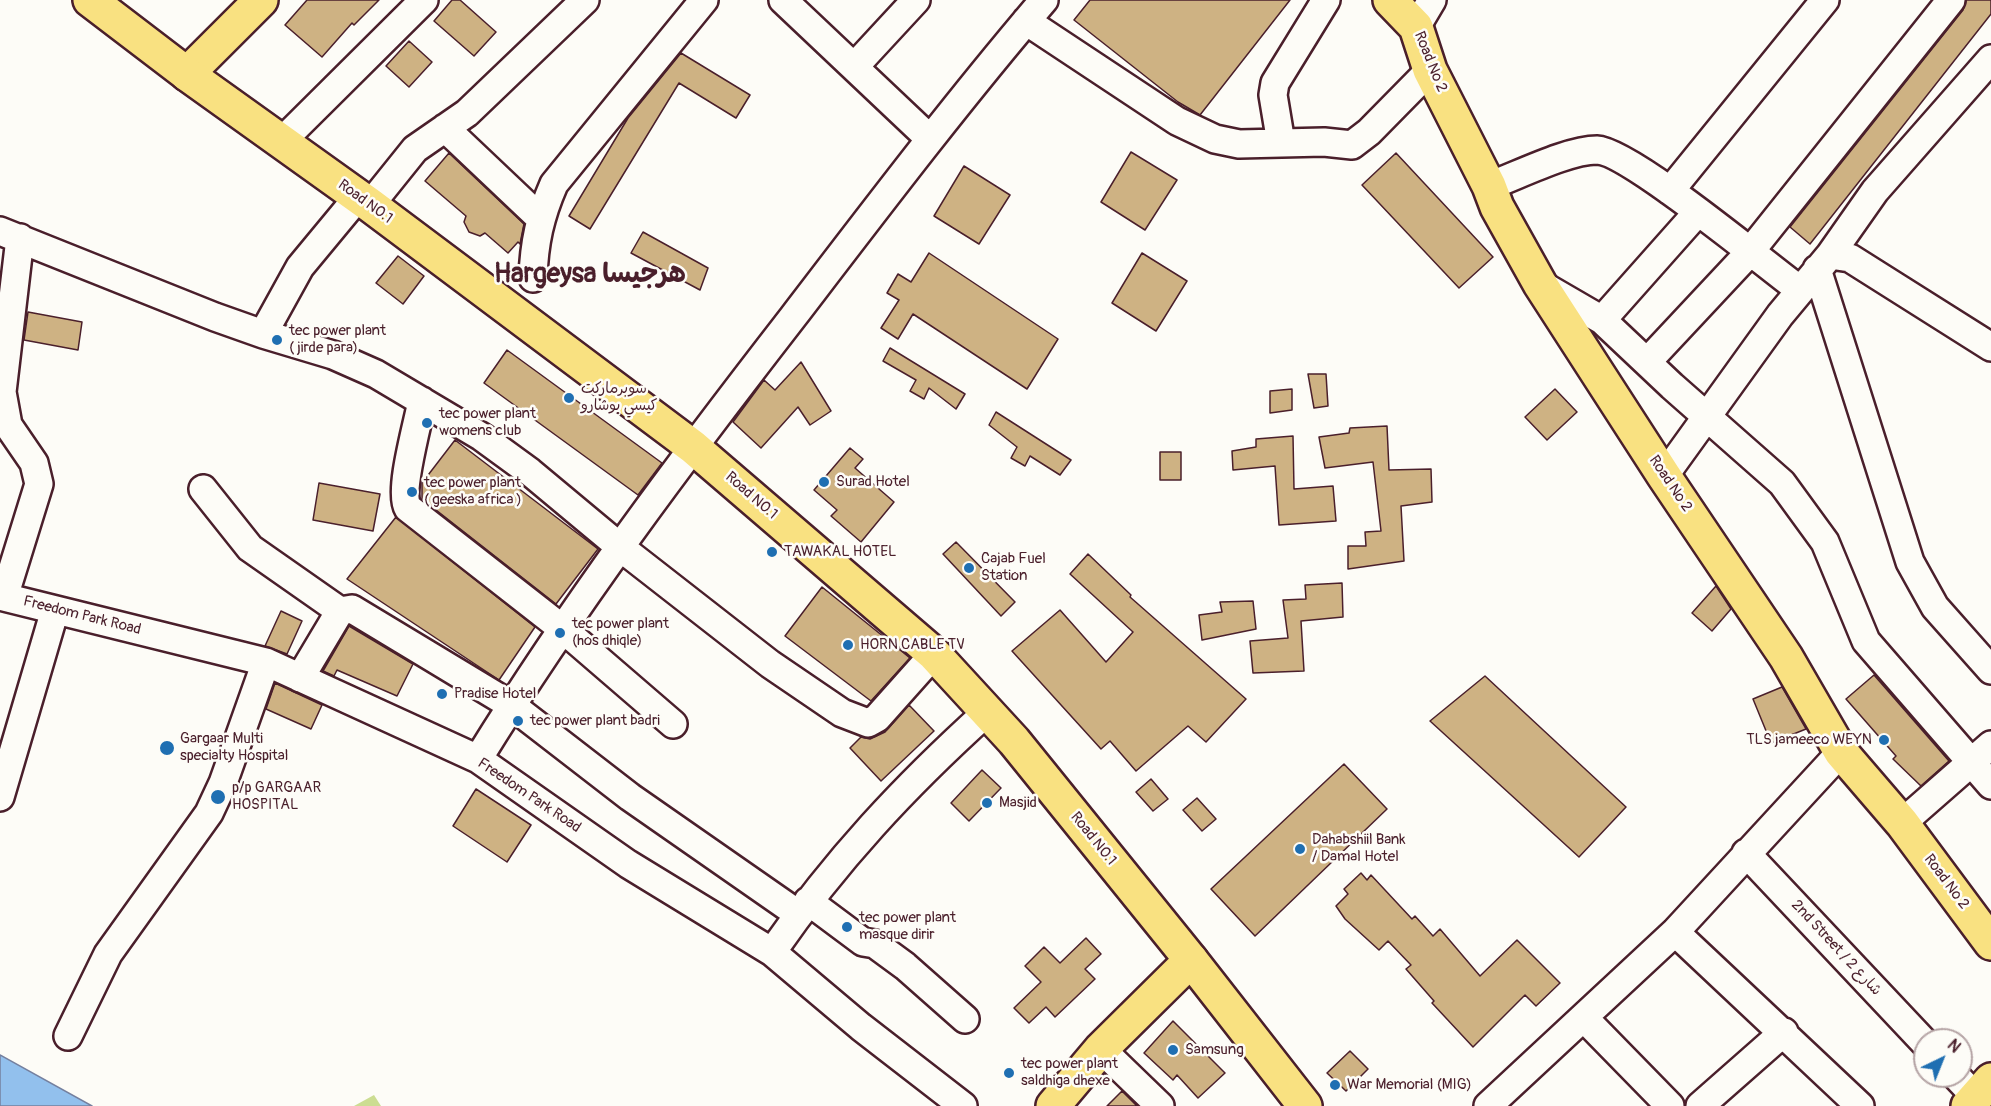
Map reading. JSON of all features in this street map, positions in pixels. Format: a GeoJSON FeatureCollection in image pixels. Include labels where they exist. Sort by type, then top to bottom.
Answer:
{"type":"FeatureCollection","features":[{"type":"Feature","properties":{"kind":"main road","name":"Road NO.1"},"geometry":{"type":"LineString","coordinates":[[90,0],[693,447],[934,654],[987,712],[1191,960],[1305,1106]]}},
{"type":"Feature","properties":{"kind":"main road"},"geometry":{"type":"LineString","coordinates":[[187,74],[261,0]]}},
{"type":"Feature","properties":{"kind":"main road","name":"Road No 2"},"geometry":{"type":"LineString","coordinates":[[1390,0],[1424,14],[1430,70],[1489,186],[1497,207],[1540,284],[1664,476],[1786,657],[1841,752],[1902,823],[1991,943]]}},
{"type":"Feature","properties":{"kind":"main road"},"geometry":{"type":"LineString","coordinates":[[1053,1106],[1101,1049],[1191,960]]}},
{"type":"Feature","properties":{"kind":"street"},"geometry":{"type":"LineString","coordinates":[[282,141],[424,0]]}},
{"type":"Feature","properties":{"kind":"street"},"geometry":{"type":"LineString","coordinates":[[263,334],[300,267],[415,148],[467,113],[585,0]]}},
{"type":"Feature","properties":{"kind":"street"},"geometry":{"type":"LineString","coordinates":[[533,278],[534,244],[540,218],[554,184],[704,0]]}},
{"type":"Feature","properties":{"kind":"street"},"geometry":{"type":"LineString","coordinates":[[854,67],[916,0]]}},
{"type":"Feature","properties":{"kind":"street"},"geometry":{"type":"LineString","coordinates":[[478,759],[511,705],[620,547],[693,447],[930,139],[1044,0]]}},
{"type":"Feature","properties":{"kind":"street"},"geometry":{"type":"LineString","coordinates":[[1281,143],[1273,96],[1275,83],[1326,0]]}},
{"type":"Feature","properties":{"kind":"street"},"geometry":{"type":"LineString","coordinates":[[1670,191],[1825,0]]}},
{"type":"Feature","properties":{"kind":"street"},"geometry":{"type":"LineString","coordinates":[[1647,362],[1749,253],[1951,0]]}},
{"type":"Feature","properties":{"kind":"street"},"geometry":{"type":"LineString","coordinates":[[798,5],[854,67],[930,139]]}},
{"type":"Feature","properties":{"kind":"street"},"geometry":{"type":"LineString","coordinates":[[1026,21],[1177,122],[1223,141],[1239,144],[1324,142],[1352,145],[1369,132],[1430,70]]}},
{"type":"Feature","properties":{"kind":"street"},"geometry":{"type":"LineString","coordinates":[[1664,476],[1875,191],[1991,59]]}},
{"type":"Feature","properties":{"kind":"street"},"geometry":{"type":"LineString","coordinates":[[445,128],[540,218]]}},
{"type":"Feature","properties":{"kind":"street"},"geometry":{"type":"LineString","coordinates":[[1489,186],[1579,151],[1600,150],[1618,157],[1670,191],[1800,290]]}},
{"type":"Feature","properties":{"kind":"street"},"geometry":{"type":"LineString","coordinates":[[1602,320],[1697,213]]}},
{"type":"Feature","properties":{"kind":"street"},"geometry":{"type":"LineString","coordinates":[[2,596],[39,484],[34,463],[8,425],[2,393],[10,235],[214,317],[333,355],[376,374],[482,437],[530,472],[620,547],[770,664],[842,713],[868,723],[877,718],[934,654]]}},
{"type":"Feature","properties":{"kind":"street"},"geometry":{"type":"LineString","coordinates":[[1823,262],[1850,258],[1991,347]]}},
{"type":"Feature","properties":{"kind":"street"},"geometry":{"type":"LineString","coordinates":[[1823,262],[1910,562],[1935,607],[1991,670]]}},
{"type":"Feature","properties":{"kind":"street"},"geometry":{"type":"LineString","coordinates":[[1540,284],[1602,320],[1707,418],[1782,483],[1825,542],[1866,641],[1982,753],[1991,785]]}},
{"type":"Feature","properties":{"kind":"street"},"geometry":{"type":"LineString","coordinates":[[422,401],[404,502],[408,508],[564,630],[673,724]]}},
{"type":"Feature","properties":{"kind":"street"},"geometry":{"type":"LineString","coordinates":[[203,489],[250,548],[339,611],[352,609],[511,705],[639,804],[803,908],[863,942],[876,944],[905,966],[965,1019]]}},
{"type":"Feature","properties":{"kind":"street","name":"Freedom Park Road"},"geometry":{"type":"LineString","coordinates":[[2,596],[266,662],[478,759],[628,864],[772,952],[861,1027],[963,1106]]}},
{"type":"Feature","properties":{"kind":"street"},"geometry":{"type":"LineString","coordinates":[[0,797],[55,610]]}},
{"type":"Feature","properties":{"kind":"street"},"geometry":{"type":"LineString","coordinates":[[300,678],[339,611]]}},
{"type":"Feature","properties":{"kind":"street"},"geometry":{"type":"LineString","coordinates":[[68,1036],[108,954],[209,813],[224,783],[266,662]]}},
{"type":"Feature","properties":{"kind":"street"},"geometry":{"type":"LineString","coordinates":[[772,952],[849,849],[898,796],[987,712]]}},
{"type":"Feature","properties":{"kind":"street"},"geometry":{"type":"LineString","coordinates":[[1502,1102],[1584,1018],[1675,932],[1841,752]]}},
{"type":"Feature","properties":{"kind":"street"},"geometry":{"type":"LineString","coordinates":[[1902,823],[1982,753]]}},
{"type":"Feature","properties":{"kind":"street","name":"2nd Street / شارع 2"},"geometry":{"type":"LineString","coordinates":[[1746,853],[1913,1030]]}},
{"type":"Feature","properties":{"kind":"street"},"geometry":{"type":"LineString","coordinates":[[1675,932],[1784,1032],[1860,1106]]}},
{"type":"Feature","properties":{"kind":"street"},"geometry":{"type":"LineString","coordinates":[[1584,1018],[1670,1106]]}},
{"type":"Feature","properties":{"kind":"street"},"geometry":{"type":"LineString","coordinates":[[1700,1106],[1784,1032]]}},
{"type":"Feature","properties":{"kind":"street"},"geometry":{"type":"LineString","coordinates":[[1101,1049],[1160,1106]]}},
{"type":"Feature","properties":{"kind":"green space"},"geometry":{"type":"Polygon","coordinates":[[[374,1095],[381,1106],[354,1106],[374,1095]]]}},
{"type":"Feature","properties":{"kind":"water"},"geometry":{"type":"Polygon","coordinates":[[[0,1055],[92,1106],[0,1106],[0,1055]]]}},
{"type":"Feature","properties":{"kind":"building"},"geometry":{"type":"Polygon","coordinates":[[[307,0],[379,0],[354,25],[352,23],[322,57],[285,25],[307,0]]]}},
{"type":"Feature","properties":{"kind":"building"},"geometry":{"type":"Polygon","coordinates":[[[452,0],[460,0],[496,32],[474,56],[434,21],[452,0]]]}},
{"type":"Feature","properties":{"kind":"building"},"geometry":{"type":"Polygon","coordinates":[[[1090,0],[1290,0],[1200,115],[1178,102],[1074,20],[1090,0]]]}},
{"type":"Feature","properties":{"kind":"building"},"geometry":{"type":"Polygon","coordinates":[[[1966,0],[1991,0],[1991,14],[1810,244],[1790,227],[1963,10],[1966,0]]]}},
{"type":"Feature","properties":{"kind":"building"},"geometry":{"type":"Polygon","coordinates":[[[409,41],[432,62],[409,87],[386,66],[409,41]]]}},
{"type":"Feature","properties":{"kind":"building"},"geometry":{"type":"Polygon","coordinates":[[[681,53],[750,95],[736,118],[679,83],[590,229],[569,216],[628,118],[681,53]]]}},
{"type":"Feature","properties":{"kind":"building"},"geometry":{"type":"Polygon","coordinates":[[[1131,152],[1177,180],[1145,230],[1101,202],[1131,152]]]}},
{"type":"Feature","properties":{"kind":"building"},"geometry":{"type":"Polygon","coordinates":[[[449,153],[524,224],[520,244],[518,242],[508,253],[485,233],[480,236],[469,232],[464,222],[466,216],[425,181],[449,153]]]}},
{"type":"Feature","properties":{"kind":"building"},"geometry":{"type":"Polygon","coordinates":[[[1396,153],[1493,257],[1459,288],[1362,185],[1396,153]]]}},
{"type":"Feature","properties":{"kind":"building"},"geometry":{"type":"Polygon","coordinates":[[[964,166],[1010,195],[979,244],[934,216],[964,166]]]}},
{"type":"Feature","properties":{"kind":"building"},"geometry":{"type":"Polygon","coordinates":[[[643,232],[708,268],[700,290],[631,253],[643,232]]]}},
{"type":"Feature","properties":{"kind":"building"},"geometry":{"type":"Polygon","coordinates":[[[929,253],[1058,339],[1027,389],[913,314],[898,339],[881,328],[899,300],[887,293],[898,274],[911,282],[929,253]]]}},
{"type":"Feature","properties":{"kind":"building"},"geometry":{"type":"Polygon","coordinates":[[[1142,253],[1187,281],[1156,331],[1112,303],[1142,253]]]}},
{"type":"Feature","properties":{"kind":"building"},"geometry":{"type":"Polygon","coordinates":[[[398,256],[424,276],[403,304],[376,283],[398,256]]]}},
{"type":"Feature","properties":{"kind":"building"},"geometry":{"type":"Polygon","coordinates":[[[28,312],[82,322],[78,350],[24,340],[28,312]]]}},
{"type":"Feature","properties":{"kind":"building"},"geometry":{"type":"Polygon","coordinates":[[[890,348],[965,394],[956,409],[929,388],[924,399],[910,391],[916,380],[883,361],[890,348]]]}},
{"type":"Feature","properties":{"kind":"building"},"geometry":{"type":"Polygon","coordinates":[[[507,350],[662,463],[638,495],[484,383],[507,350]]]}},
{"type":"Feature","properties":{"kind":"building"},"geometry":{"type":"Polygon","coordinates":[[[801,362],[831,411],[810,425],[798,407],[761,448],[733,422],[764,380],[775,390],[801,362]]]}},
{"type":"Feature","properties":{"kind":"building"},"geometry":{"type":"Polygon","coordinates":[[[1308,374],[1326,374],[1328,406],[1314,408],[1308,374]]]}},
{"type":"Feature","properties":{"kind":"building"},"geometry":{"type":"Polygon","coordinates":[[[1292,389],[1292,410],[1270,413],[1270,391],[1292,389]]]}},
{"type":"Feature","properties":{"kind":"building"},"geometry":{"type":"Polygon","coordinates":[[[1555,389],[1577,412],[1547,440],[1525,417],[1555,389]]]}},
{"type":"Feature","properties":{"kind":"building"},"geometry":{"type":"Polygon","coordinates":[[[996,412],[1071,460],[1060,475],[1030,456],[1025,466],[1011,458],[1017,447],[989,425],[996,412]]]}},
{"type":"Feature","properties":{"kind":"building"},"geometry":{"type":"Polygon","coordinates":[[[1387,426],[1389,470],[1431,469],[1432,502],[1401,506],[1404,561],[1348,569],[1348,546],[1366,546],[1365,532],[1381,531],[1373,462],[1325,468],[1319,437],[1349,433],[1350,428],[1387,426]]]}},
{"type":"Feature","properties":{"kind":"building"},"geometry":{"type":"Polygon","coordinates":[[[1293,436],[1294,489],[1333,486],[1336,521],[1279,525],[1275,466],[1233,470],[1232,451],[1256,447],[1256,439],[1293,436]]]}},
{"type":"Feature","properties":{"kind":"building"},"geometry":{"type":"Polygon","coordinates":[[[455,440],[598,549],[556,604],[422,499],[422,483],[455,440]]]}},
{"type":"Feature","properties":{"kind":"building"},"geometry":{"type":"Polygon","coordinates":[[[850,448],[863,459],[855,468],[894,502],[861,542],[831,516],[837,510],[814,490],[850,448]]]}},
{"type":"Feature","properties":{"kind":"building"},"geometry":{"type":"Polygon","coordinates":[[[1160,452],[1181,452],[1181,480],[1160,480],[1160,452]]]}},
{"type":"Feature","properties":{"kind":"building"},"geometry":{"type":"Polygon","coordinates":[[[319,483],[380,494],[373,531],[313,520],[319,483]]]}},
{"type":"Feature","properties":{"kind":"building"},"geometry":{"type":"Polygon","coordinates":[[[396,517],[535,627],[499,680],[347,579],[396,517]]]}},
{"type":"Feature","properties":{"kind":"building","name":"Cajab Fuel Station"},"geometry":{"type":"Polygon","coordinates":[[[956,542],[1015,602],[1001,616],[943,554],[956,542]]]}},
{"type":"Feature","properties":{"kind":"building"},"geometry":{"type":"Polygon","coordinates":[[[1088,554],[1131,595],[1130,597],[1246,699],[1206,742],[1188,726],[1136,771],[1110,741],[1101,749],[1012,651],[1060,610],[1106,662],[1133,632],[1070,574],[1088,554]]]}},
{"type":"Feature","properties":{"kind":"building"},"geometry":{"type":"Polygon","coordinates":[[[1342,583],[1343,617],[1301,621],[1304,671],[1253,673],[1250,641],[1288,638],[1283,600],[1306,599],[1305,585],[1342,583]]]}},
{"type":"Feature","properties":{"kind":"building"},"geometry":{"type":"Polygon","coordinates":[[[1716,586],[1731,609],[1712,631],[1692,613],[1716,586]]]}},
{"type":"Feature","properties":{"kind":"building","name":"HORN CABLE TV"},"geometry":{"type":"Polygon","coordinates":[[[822,587],[910,658],[871,701],[785,636],[822,587]]]}},
{"type":"Feature","properties":{"kind":"building"},"geometry":{"type":"Polygon","coordinates":[[[1253,601],[1256,629],[1202,640],[1199,615],[1222,612],[1220,602],[1253,601]]]}},
{"type":"Feature","properties":{"kind":"building"},"geometry":{"type":"Polygon","coordinates":[[[281,611],[302,621],[287,654],[265,646],[281,611]]]}},
{"type":"Feature","properties":{"kind":"building"},"geometry":{"type":"Polygon","coordinates":[[[349,626],[413,664],[397,696],[337,670],[334,676],[323,671],[349,626]]]}},
{"type":"Feature","properties":{"kind":"building"},"geometry":{"type":"Polygon","coordinates":[[[1874,675],[1949,761],[1921,786],[1893,759],[1896,756],[1846,699],[1874,675]]]}},
{"type":"Feature","properties":{"kind":"building"},"geometry":{"type":"Polygon","coordinates":[[[1485,676],[1626,807],[1579,857],[1430,721],[1485,676]]]}},
{"type":"Feature","properties":{"kind":"building"},"geometry":{"type":"Polygon","coordinates":[[[275,683],[322,705],[311,729],[266,709],[275,683]]]}},
{"type":"Feature","properties":{"kind":"building"},"geometry":{"type":"Polygon","coordinates":[[[1782,687],[1806,729],[1771,743],[1753,699],[1782,687]]]}},
{"type":"Feature","properties":{"kind":"building"},"geometry":{"type":"Polygon","coordinates":[[[909,705],[934,731],[881,781],[850,748],[861,737],[870,739],[885,732],[909,705]]]}},
{"type":"Feature","properties":{"kind":"building","name":"Dahabshiil Bank / Damal Hotel"},"geometry":{"type":"Polygon","coordinates":[[[1344,764],[1387,809],[1255,936],[1211,889],[1344,764]]]}},
{"type":"Feature","properties":{"kind":"building"},"geometry":{"type":"Polygon","coordinates":[[[982,770],[1001,788],[969,821],[951,803],[982,770]]]}},
{"type":"Feature","properties":{"kind":"building"},"geometry":{"type":"Polygon","coordinates":[[[1151,779],[1168,799],[1153,811],[1136,792],[1151,779]]]}},
{"type":"Feature","properties":{"kind":"building"},"geometry":{"type":"Polygon","coordinates":[[[476,789],[531,825],[507,862],[453,826],[476,789]]]}},
{"type":"Feature","properties":{"kind":"building"},"geometry":{"type":"Polygon","coordinates":[[[1197,798],[1216,819],[1202,831],[1183,810],[1197,798]]]}},
{"type":"Feature","properties":{"kind":"building"},"geometry":{"type":"Polygon","coordinates":[[[1361,873],[1367,880],[1371,875],[1412,919],[1415,916],[1433,936],[1440,929],[1480,976],[1517,940],[1560,983],[1536,1006],[1525,995],[1473,1047],[1432,1003],[1434,1001],[1406,969],[1411,965],[1388,941],[1379,950],[1345,919],[1336,906],[1348,894],[1344,889],[1361,873]]]}},
{"type":"Feature","properties":{"kind":"building"},"geometry":{"type":"Polygon","coordinates":[[[1086,938],[1101,954],[1085,969],[1095,979],[1055,1017],[1046,1007],[1029,1023],[1014,1008],[1041,982],[1025,966],[1044,947],[1060,963],[1086,938]]]}},
{"type":"Feature","properties":{"kind":"building"},"geometry":{"type":"Polygon","coordinates":[[[1173,1021],[1225,1073],[1198,1098],[1177,1075],[1173,1080],[1144,1053],[1173,1021]]]}},
{"type":"Feature","properties":{"kind":"building"},"geometry":{"type":"Polygon","coordinates":[[[1350,1051],[1368,1069],[1346,1091],[1327,1073],[1350,1051]]]}},
{"type":"Feature","properties":{"kind":"building"},"geometry":{"type":"Polygon","coordinates":[[[1122,1091],[1137,1106],[1107,1106],[1122,1091]]]}},
{"type":"Feature","properties":{"kind":"place","name":"tec power plant ( jirde para)"},"geometry":{"type":"Point","coordinates":[277,340]}},
{"type":"Feature","properties":{"kind":"place","name":"سوبرماركت كيسي بوشارو"},"geometry":{"type":"Point","coordinates":[569,398]}},
{"type":"Feature","properties":{"kind":"place","name":"tec power plant womens club"},"geometry":{"type":"Point","coordinates":[427,423]}},
{"type":"Feature","properties":{"kind":"place","name":"Surad Hotel"},"geometry":{"type":"Point","coordinates":[824,482]}},
{"type":"Feature","properties":{"kind":"place","name":"tec power plant ( geeska africa )"},"geometry":{"type":"Point","coordinates":[412,492]}},
{"type":"Feature","properties":{"kind":"place","name":"TAWAKAL HOTEL"},"geometry":{"type":"Point","coordinates":[772,552]}},
{"type":"Feature","properties":{"kind":"place","name":"Cajab Fuel Station"},"geometry":{"type":"Point","coordinates":[969,568]}},
{"type":"Feature","properties":{"kind":"place","name":"tec power plant (hos dhiqle)"},"geometry":{"type":"Point","coordinates":[560,633]}},
{"type":"Feature","properties":{"kind":"place","name":"HORN CABLE TV"},"geometry":{"type":"Point","coordinates":[848,645]}},
{"type":"Feature","properties":{"kind":"place","name":"Pradise Hotel"},"geometry":{"type":"Point","coordinates":[442,694]}},
{"type":"Feature","properties":{"kind":"place","name":"tec power plant badri"},"geometry":{"type":"Point","coordinates":[518,721]}},
{"type":"Feature","properties":{"kind":"place","name":"TLS jameeco WEYN"},"geometry":{"type":"Point","coordinates":[1884,740]}},
{"type":"Feature","properties":{"kind":"place","name":"Gargaar Multi specialty Hospital"},"geometry":{"type":"Point","coordinates":[167,748]}},
{"type":"Feature","properties":{"kind":"place","name":"p/p GARGAAR HOSPITAL"},"geometry":{"type":"Point","coordinates":[218,797]}},
{"type":"Feature","properties":{"kind":"place","name":"Masjid"},"geometry":{"type":"Point","coordinates":[987,803]}},
{"type":"Feature","properties":{"kind":"place","name":"Dahabshiil Bank / Damal Hotel"},"geometry":{"type":"Point","coordinates":[1300,849]}},
{"type":"Feature","properties":{"kind":"place","name":"tec power plant masque dirir"},"geometry":{"type":"Point","coordinates":[847,927]}},
{"type":"Feature","properties":{"kind":"place","name":"Samsung"},"geometry":{"type":"Point","coordinates":[1173,1050]}},
{"type":"Feature","properties":{"kind":"place","name":"tec power plant saldhiga dhexe"},"geometry":{"type":"Point","coordinates":[1009,1073]}},
{"type":"Feature","properties":{"kind":"place","name":"War Memorial (MIG)"},"geometry":{"type":"Point","coordinates":[1335,1085]}},
{"type":"Feature","properties":{"kind":"district","name":"Hargeysa هرجيسا"},"geometry":{"type":"Point","coordinates":[590,275]}}]}
